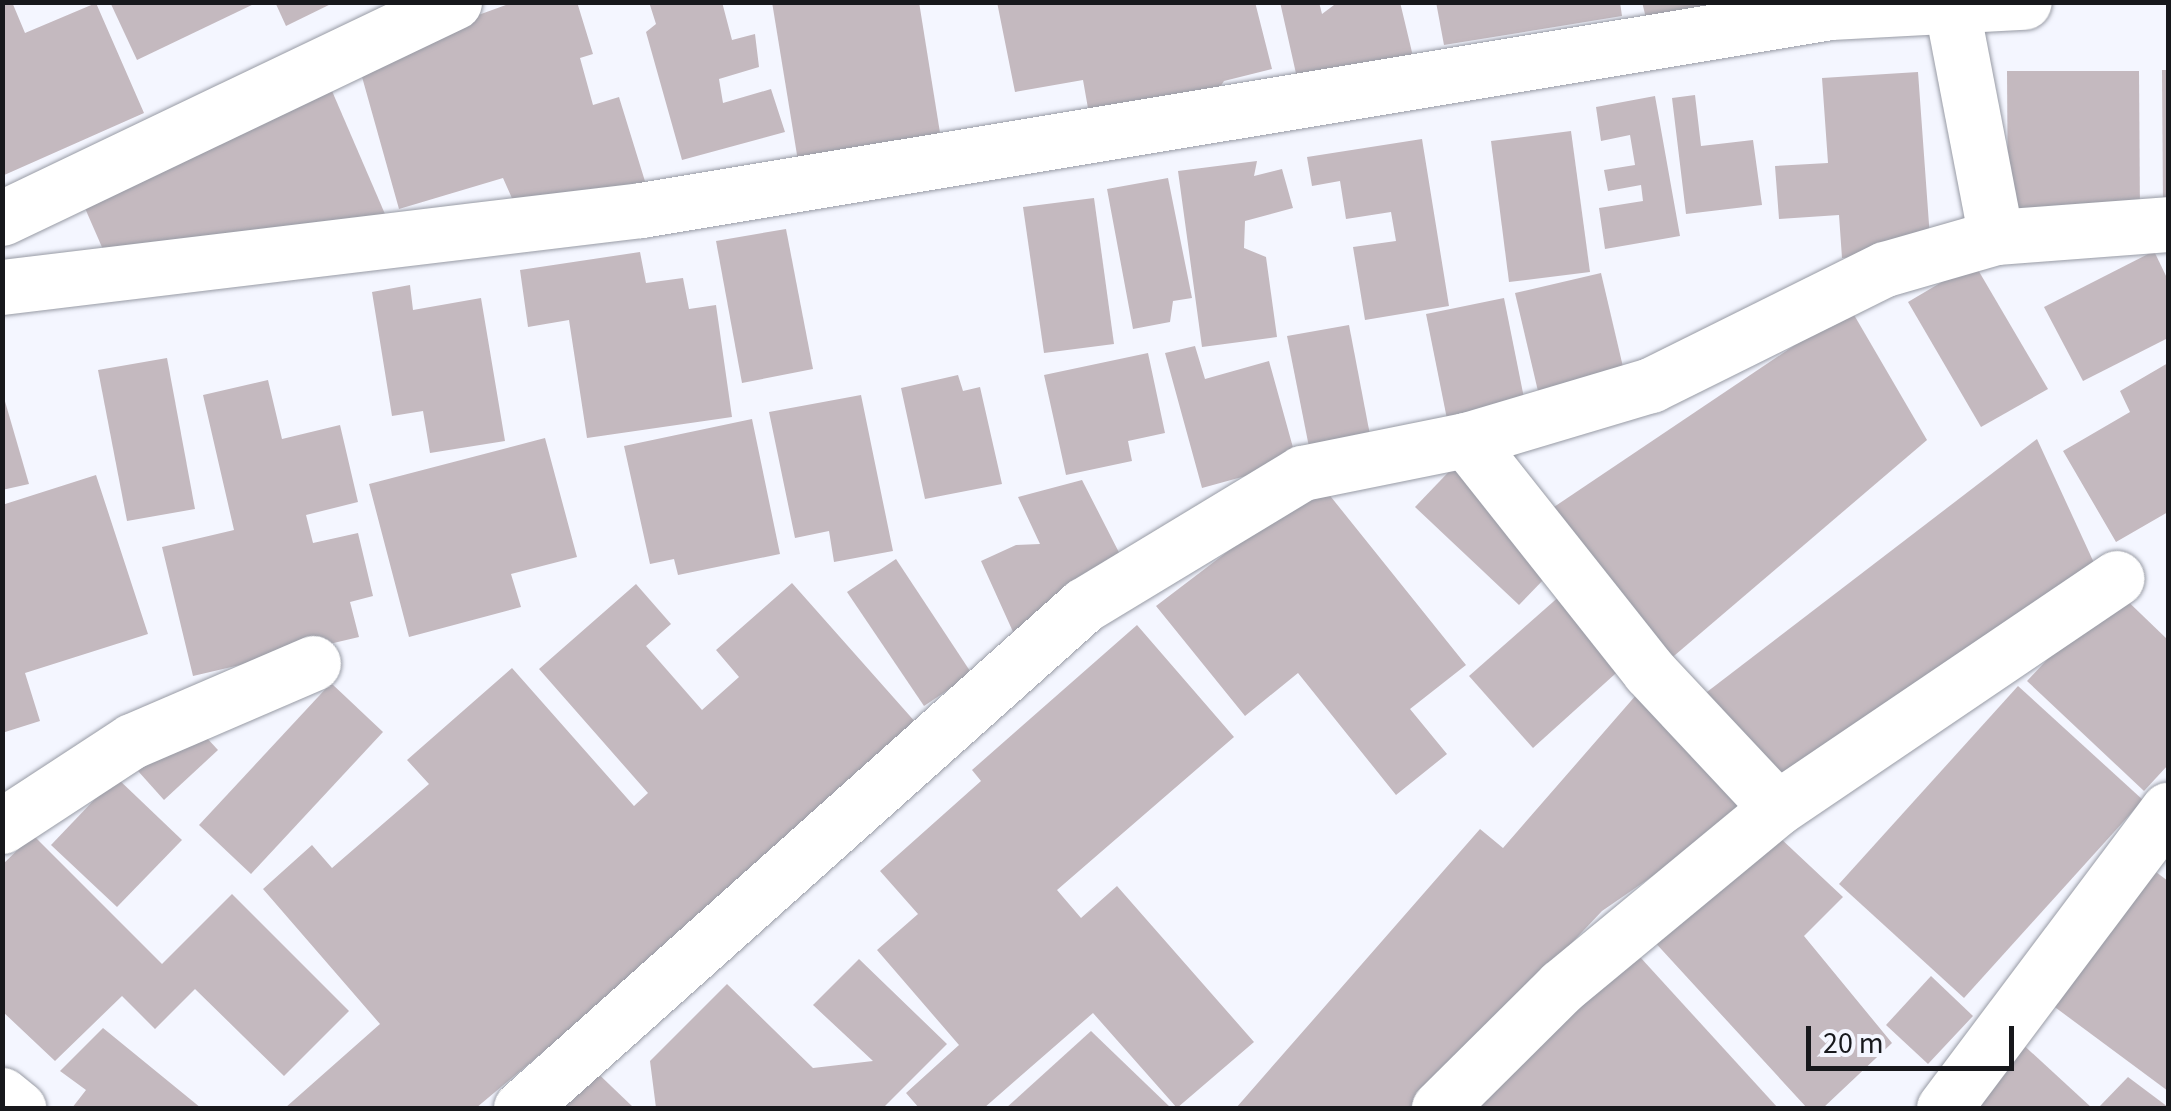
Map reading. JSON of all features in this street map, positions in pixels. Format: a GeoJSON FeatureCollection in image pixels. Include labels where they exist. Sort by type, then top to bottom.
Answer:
{"type":"FeatureCollection","features":[{"type":"Feature","properties":{"kind":"street"},"geometry":{"type":"LineString","coordinates":[[2,218],[454,2]]}},
{"type":"Feature","properties":{"kind":"street"},"geometry":{"type":"LineString","coordinates":[[2,287],[641,210],[1830,12],[2024,2]]}},
{"type":"Feature","properties":{"kind":"street"},"geometry":{"type":"LineString","coordinates":[[1951,4],[1996,237]]}},
{"type":"Feature","properties":{"kind":"street"},"geometry":{"type":"LineString","coordinates":[[522,1108],[1084,606],[1302,473],[1466,440],[1652,385],[1885,269],[1996,237],[2168,224]]}},
{"type":"Feature","properties":{"kind":"street"},"geometry":{"type":"LineString","coordinates":[[1466,440],[1649,671],[1778,808]]}},
{"type":"Feature","properties":{"kind":"street"},"geometry":{"type":"LineString","coordinates":[[1439,1108],[1562,986],[1778,808],[2117,578]]}},
{"type":"Feature","properties":{"kind":"street"},"geometry":{"type":"LineString","coordinates":[[2,826],[132,741],[314,663]]}},
{"type":"Feature","properties":{"kind":"street"},"geometry":{"type":"LineString","coordinates":[[1944,1108],[2168,810]]}},
{"type":"Feature","properties":{"kind":"street"},"geometry":{"type":"LineString","coordinates":[[2,1095],[18,1108]]}},
{"type":"Feature","properties":{"kind":"building"},"geometry":{"type":"Polygon","coordinates":[[[2,2],[12,2],[25,33],[96,3],[144,113],[2,176],[2,2]]]}},
{"type":"Feature","properties":{"kind":"building"},"geometry":{"type":"Polygon","coordinates":[[[110,2],[258,2],[137,60],[110,2]]]}},
{"type":"Feature","properties":{"kind":"building"},"geometry":{"type":"Polygon","coordinates":[[[275,2],[335,2],[286,26],[275,2]]]}},
{"type":"Feature","properties":{"kind":"building"},"geometry":{"type":"Polygon","coordinates":[[[514,2],[577,2],[593,54],[580,58],[593,105],[619,97],[648,191],[519,214],[503,178],[399,209],[357,59],[514,2]]]}},
{"type":"Feature","properties":{"kind":"building"},"geometry":{"type":"Polygon","coordinates":[[[649,2],[722,2],[732,40],[755,34],[759,67],[719,79],[723,103],[771,89],[785,132],[682,160],[646,32],[656,24],[649,2]]]}},
{"type":"Feature","properties":{"kind":"building"},"geometry":{"type":"Polygon","coordinates":[[[772,2],[919,2],[941,139],[798,161],[772,2]]]}},
{"type":"Feature","properties":{"kind":"building"},"geometry":{"type":"Polygon","coordinates":[[[997,2],[1255,2],[1272,69],[1224,81],[1205,110],[1089,114],[1083,80],[1015,92],[997,2]]]}},
{"type":"Feature","properties":{"kind":"building"},"geometry":{"type":"Polygon","coordinates":[[[1280,2],[1319,2],[1322,14],[1338,2],[1400,2],[1416,69],[1297,78],[1280,2]]]}},
{"type":"Feature","properties":{"kind":"building"},"geometry":{"type":"Polygon","coordinates":[[[1436,2],[1620,2],[1622,16],[1444,45],[1436,2]]]}},
{"type":"Feature","properties":{"kind":"building"},"geometry":{"type":"Polygon","coordinates":[[[1642,2],[1728,2],[1647,22],[1642,2]]]}},
{"type":"Feature","properties":{"kind":"building"},"geometry":{"type":"Polygon","coordinates":[[[2162,70],[2168,70],[2168,207],[2163,207],[2162,70]]]}},
{"type":"Feature","properties":{"kind":"building"},"geometry":{"type":"Polygon","coordinates":[[[2007,71],[2139,71],[2140,217],[2008,219],[2007,71]]]}},
{"type":"Feature","properties":{"kind":"building"},"geometry":{"type":"Polygon","coordinates":[[[1918,72],[1931,252],[1842,258],[1839,215],[1779,219],[1775,166],[1828,163],[1822,78],[1918,72]]]}},
{"type":"Feature","properties":{"kind":"building"},"geometry":{"type":"Polygon","coordinates":[[[332,91],[388,221],[108,261],[81,199],[332,91]]]}},
{"type":"Feature","properties":{"kind":"building"},"geometry":{"type":"Polygon","coordinates":[[[1695,95],[1701,146],[1753,140],[1762,205],[1686,214],[1672,98],[1695,95]]]}},
{"type":"Feature","properties":{"kind":"building"},"geometry":{"type":"Polygon","coordinates":[[[1655,96],[1680,236],[1605,249],[1599,208],[1643,201],[1641,185],[1608,191],[1604,170],[1635,165],[1630,135],[1601,141],[1596,107],[1655,96]]]}},
{"type":"Feature","properties":{"kind":"building"},"geometry":{"type":"Polygon","coordinates":[[[1571,131],[1590,272],[1509,282],[1491,141],[1571,131]]]}},
{"type":"Feature","properties":{"kind":"building"},"geometry":{"type":"Polygon","coordinates":[[[1422,139],[1449,306],[1365,320],[1353,247],[1396,241],[1391,212],[1346,219],[1340,181],[1312,186],[1307,157],[1422,139]]]}},
{"type":"Feature","properties":{"kind":"building"},"geometry":{"type":"Polygon","coordinates":[[[1257,161],[1254,176],[1282,169],[1293,208],[1245,221],[1244,248],[1266,257],[1277,337],[1202,347],[1178,171],[1257,161]]]}},
{"type":"Feature","properties":{"kind":"building"},"geometry":{"type":"Polygon","coordinates":[[[1168,178],[1192,298],[1173,301],[1170,322],[1133,329],[1107,189],[1168,178]]]}},
{"type":"Feature","properties":{"kind":"building"},"geometry":{"type":"Polygon","coordinates":[[[1094,198],[1114,344],[1044,353],[1023,207],[1094,198]]]}},
{"type":"Feature","properties":{"kind":"building"},"geometry":{"type":"Polygon","coordinates":[[[786,229],[813,369],[742,383],[716,241],[786,229]]]}},
{"type":"Feature","properties":{"kind":"building"},"geometry":{"type":"Polygon","coordinates":[[[2154,251],[2168,280],[2168,338],[2083,381],[2044,307],[2154,251]]]}},
{"type":"Feature","properties":{"kind":"building"},"geometry":{"type":"Polygon","coordinates":[[[640,252],[646,283],[683,278],[689,309],[716,305],[732,417],[587,438],[569,320],[528,327],[520,270],[640,252]]]}},
{"type":"Feature","properties":{"kind":"building"},"geometry":{"type":"Polygon","coordinates":[[[1974,263],[2048,389],[1981,427],[1908,302],[1974,263]]]}},
{"type":"Feature","properties":{"kind":"building"},"geometry":{"type":"Polygon","coordinates":[[[1601,273],[1627,384],[1541,404],[1515,293],[1601,273]]]}},
{"type":"Feature","properties":{"kind":"building"},"geometry":{"type":"Polygon","coordinates":[[[410,285],[413,310],[481,298],[505,441],[430,453],[423,411],[392,416],[372,292],[410,285]]]}},
{"type":"Feature","properties":{"kind":"building"},"geometry":{"type":"Polygon","coordinates":[[[1504,298],[1527,413],[1449,429],[1426,314],[1504,298]]]}},
{"type":"Feature","properties":{"kind":"building"},"geometry":{"type":"Polygon","coordinates":[[[1850,308],[1927,440],[1661,667],[1548,511],[1850,308]]]}},
{"type":"Feature","properties":{"kind":"building"},"geometry":{"type":"Polygon","coordinates":[[[1349,325],[1370,435],[1309,447],[1287,336],[1349,325]]]}},
{"type":"Feature","properties":{"kind":"building"},"geometry":{"type":"Polygon","coordinates":[[[1195,346],[1205,379],[1269,361],[1297,462],[1202,488],[1165,353],[1195,346]]]}},
{"type":"Feature","properties":{"kind":"building"},"geometry":{"type":"Polygon","coordinates":[[[1148,353],[1165,433],[1128,441],[1132,461],[1066,475],[1044,375],[1148,353]]]}},
{"type":"Feature","properties":{"kind":"building"},"geometry":{"type":"Polygon","coordinates":[[[167,358],[195,509],[127,521],[98,370],[167,358]]]}},
{"type":"Feature","properties":{"kind":"building"},"geometry":{"type":"Polygon","coordinates":[[[2168,363],[2168,512],[2116,542],[2063,451],[2130,412],[2120,391],[2168,363]]]}},
{"type":"Feature","properties":{"kind":"building"},"geometry":{"type":"Polygon","coordinates":[[[958,375],[963,391],[980,387],[1002,484],[925,499],[901,388],[958,375]]]}},
{"type":"Feature","properties":{"kind":"building"},"geometry":{"type":"Polygon","coordinates":[[[268,380],[282,439],[340,425],[358,502],[306,515],[313,543],[358,533],[373,596],[350,602],[359,637],[193,676],[162,547],[234,530],[203,395],[268,380]]]}},
{"type":"Feature","properties":{"kind":"building"},"geometry":{"type":"Polygon","coordinates":[[[2,391],[29,484],[2,490],[2,391]]]}},
{"type":"Feature","properties":{"kind":"building"},"geometry":{"type":"Polygon","coordinates":[[[861,395],[893,551],[834,562],[829,531],[795,538],[769,412],[861,395]]]}},
{"type":"Feature","properties":{"kind":"building"},"geometry":{"type":"Polygon","coordinates":[[[752,419],[780,554],[678,575],[674,559],[650,564],[624,446],[752,419]]]}},
{"type":"Feature","properties":{"kind":"building"},"geometry":{"type":"Polygon","coordinates":[[[545,438],[577,557],[511,574],[521,607],[409,637],[369,484],[545,438]]]}},
{"type":"Feature","properties":{"kind":"building"},"geometry":{"type":"Polygon","coordinates":[[[2037,439],[2095,565],[1781,788],[1703,695],[2037,439]]]}},
{"type":"Feature","properties":{"kind":"building"},"geometry":{"type":"Polygon","coordinates":[[[1461,459],[1548,575],[1519,605],[1415,507],[1461,459]]]}},
{"type":"Feature","properties":{"kind":"building"},"geometry":{"type":"Polygon","coordinates":[[[96,475],[148,634],[25,673],[40,721],[2,733],[2,505],[96,475]]]}},
{"type":"Feature","properties":{"kind":"building"},"geometry":{"type":"Polygon","coordinates":[[[1082,480],[1129,572],[1014,634],[981,561],[1016,545],[1040,544],[1018,497],[1082,480]]]}},
{"type":"Feature","properties":{"kind":"building"},"geometry":{"type":"Polygon","coordinates":[[[1319,482],[1466,665],[1410,709],[1447,754],[1396,795],[1298,673],[1245,716],[1156,606],[1319,482]]]}},
{"type":"Feature","properties":{"kind":"building"},"geometry":{"type":"Polygon","coordinates":[[[896,559],[972,674],[924,706],[847,592],[896,559]]]}},
{"type":"Feature","properties":{"kind":"building"},"geometry":{"type":"Polygon","coordinates":[[[792,583],[925,733],[476,1108],[285,1108],[380,1024],[263,889],[312,845],[332,868],[429,784],[407,760],[512,668],[634,806],[648,793],[539,669],[636,584],[671,624],[646,646],[702,710],[739,677],[716,650],[792,583]]]}},
{"type":"Feature","properties":{"kind":"building"},"geometry":{"type":"Polygon","coordinates":[[[2114,588],[2168,640],[2168,765],[2144,791],[2027,681],[2114,588]]]}},
{"type":"Feature","properties":{"kind":"building"},"geometry":{"type":"Polygon","coordinates":[[[1562,594],[1625,665],[1533,748],[1469,676],[1562,594]]]}},
{"type":"Feature","properties":{"kind":"building"},"geometry":{"type":"Polygon","coordinates":[[[1137,625],[1234,737],[1057,890],[1081,918],[1117,886],[1254,1042],[1177,1108],[1093,1013],[984,1108],[919,1108],[906,1093],[959,1045],[877,950],[918,914],[880,871],[981,781],[972,770],[1137,625]]]}},
{"type":"Feature","properties":{"kind":"building"},"geometry":{"type":"Polygon","coordinates":[[[331,683],[383,732],[251,874],[199,825],[331,683]]]}},
{"type":"Feature","properties":{"kind":"building"},"geometry":{"type":"Polygon","coordinates":[[[2018,686],[2143,800],[1964,998],[1839,884],[2018,686]]]}},
{"type":"Feature","properties":{"kind":"building"},"geometry":{"type":"Polygon","coordinates":[[[1637,694],[1760,802],[1602,911],[1415,1108],[1236,1108],[1480,829],[1503,848],[1637,694]]]}},
{"type":"Feature","properties":{"kind":"building"},"geometry":{"type":"Polygon","coordinates":[[[192,722],[218,750],[164,800],[138,771],[192,722]]]}},
{"type":"Feature","properties":{"kind":"building"},"geometry":{"type":"Polygon","coordinates":[[[116,777],[182,840],[117,907],[51,845],[116,777]]]}},
{"type":"Feature","properties":{"kind":"building"},"geometry":{"type":"Polygon","coordinates":[[[1763,822],[1843,897],[1804,936],[1892,1043],[1823,1108],[1807,1108],[1651,938],[1763,822]]]}},
{"type":"Feature","properties":{"kind":"building"},"geometry":{"type":"Polygon","coordinates":[[[33,835],[162,964],[232,894],[349,1011],[284,1076],[195,989],[155,1029],[122,996],[55,1061],[2,1011],[2,865],[33,835]]]}},
{"type":"Feature","properties":{"kind":"building"},"geometry":{"type":"Polygon","coordinates":[[[2148,866],[2168,881],[2168,1091],[2048,1002],[2148,866]]]}},
{"type":"Feature","properties":{"kind":"building"},"geometry":{"type":"Polygon","coordinates":[[[1630,946],[1778,1108],[1474,1108],[1630,946]]]}},
{"type":"Feature","properties":{"kind":"building"},"geometry":{"type":"Polygon","coordinates":[[[859,959],[947,1044],[883,1108],[656,1108],[650,1061],[727,984],[813,1068],[873,1061],[813,1005],[859,959]]]}},
{"type":"Feature","properties":{"kind":"building"},"geometry":{"type":"Polygon","coordinates":[[[1931,976],[1973,1016],[1928,1064],[1886,1025],[1931,976]]]}},
{"type":"Feature","properties":{"kind":"building"},"geometry":{"type":"Polygon","coordinates":[[[103,1028],[201,1108],[72,1108],[86,1090],[60,1071],[103,1028]]]}},
{"type":"Feature","properties":{"kind":"building"},"geometry":{"type":"Polygon","coordinates":[[[1091,1031],[1171,1108],[1006,1108],[1091,1031]]]}},
{"type":"Feature","properties":{"kind":"building"},"geometry":{"type":"Polygon","coordinates":[[[2018,1040],[2092,1108],[1982,1108],[1967,1095],[2018,1040]]]}},
{"type":"Feature","properties":{"kind":"building"},"geometry":{"type":"Polygon","coordinates":[[[587,1063],[634,1108],[543,1108],[587,1063]]]}},
{"type":"Feature","properties":{"kind":"building"},"geometry":{"type":"Polygon","coordinates":[[[2128,1077],[2168,1107],[2168,1108],[2098,1108],[2128,1077]]]}}]}
